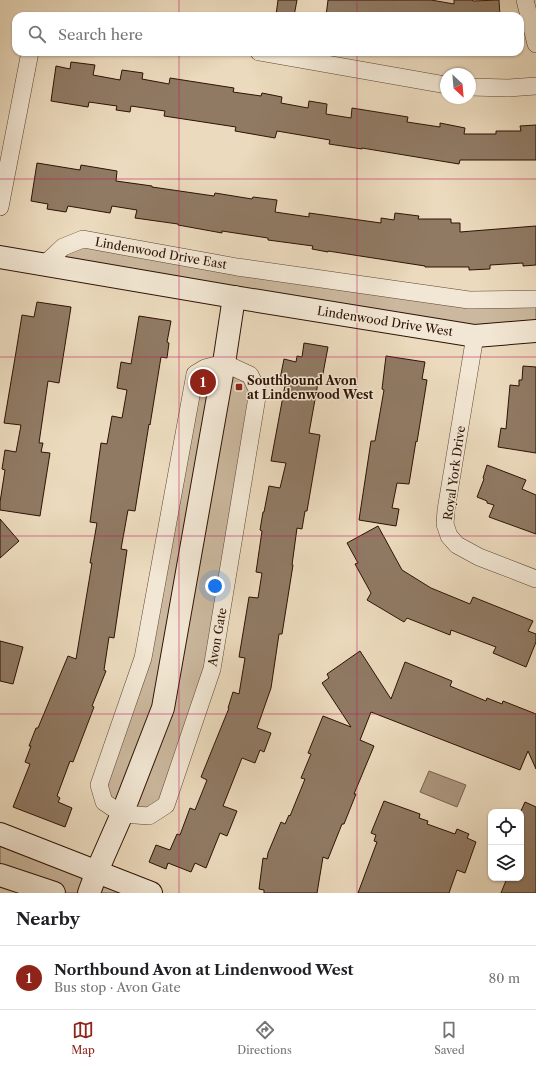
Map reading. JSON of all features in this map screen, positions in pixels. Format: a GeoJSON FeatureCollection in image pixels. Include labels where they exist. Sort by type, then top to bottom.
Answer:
{"type":"FeatureCollection","features":[{"type":"Feature","properties":{"kind":"street"},"geometry":{"type":"LineString","coordinates":[[525,0],[536,44]]}},
{"type":"Feature","properties":{"kind":"street"},"geometry":{"type":"LineString","coordinates":[[0,207],[29,56]]}},
{"type":"Feature","properties":{"kind":"street"},"geometry":{"type":"LineString","coordinates":[[282,56],[440,84]]}},
{"type":"Feature","properties":{"kind":"street"},"geometry":{"type":"LineString","coordinates":[[476,87],[508,88],[536,86]]}},
{"type":"Feature","properties":{"kind":"street","name":"Lindenwood Drive East"},"geometry":{"type":"LineString","coordinates":[[46,264],[63,247],[83,239],[237,267],[469,300],[536,299]]}},
{"type":"Feature","properties":{"kind":"street"},"geometry":{"type":"LineString","coordinates":[[0,256],[234,296],[224,363],[163,708],[122,814],[89,893]]}},
{"type":"Feature","properties":{"kind":"street","name":"Lindenwood Drive West"},"geometry":{"type":"LineString","coordinates":[[234,296],[475,336],[536,331]]}},
{"type":"Feature","properties":{"kind":"street","name":"Royal York Drive"},"geometry":{"type":"LineString","coordinates":[[475,336],[446,510],[445,524],[449,536],[457,545],[479,557],[536,579]]}},
{"type":"Feature","properties":{"kind":"street","name":"Avon Gate"},"geometry":{"type":"LineString","coordinates":[[224,363],[250,375],[258,391],[212,669],[166,805],[149,816],[122,814],[104,802],[99,785],[143,658],[194,374],[205,368],[224,363]]}},
{"type":"Feature","properties":{"kind":"street"},"geometry":{"type":"LineString","coordinates":[[0,834],[152,893]]}},
{"type":"Feature","properties":{"kind":"street"},"geometry":{"type":"LineString","coordinates":[[0,875],[54,893]]}},
{"type":"Feature","properties":{"kind":"shaded area"},"geometry":{"type":"Polygon","coordinates":[[[83,239],[237,267],[536,299],[536,331],[475,336],[45,264],[83,239]]]}},
{"type":"Feature","properties":{"kind":"shaded area"},"geometry":{"type":"Polygon","coordinates":[[[224,363],[258,391],[212,669],[166,805],[122,814],[99,785],[143,658],[195,374],[224,363]]]}},
{"type":"Feature","properties":{"kind":"shaded area"},"geometry":{"type":"Polygon","coordinates":[[[429,771],[466,785],[457,807],[420,792],[429,771]]]}},
{"type":"Feature","properties":{"kind":"shaded area"},"geometry":{"type":"Polygon","coordinates":[[[0,834],[151,893],[54,893],[0,875],[0,834]]]}},
{"type":"Feature","properties":{"kind":"building"},"geometry":{"type":"Polygon","coordinates":[[[278,0],[297,0],[295,12],[276,12],[278,0]]]}},
{"type":"Feature","properties":{"kind":"building"},"geometry":{"type":"Polygon","coordinates":[[[328,0],[431,0],[454,4],[454,0],[499,0],[500,12],[326,12],[328,0]]]}},
{"type":"Feature","properties":{"kind":"building"},"geometry":{"type":"Polygon","coordinates":[[[71,62],[95,65],[93,75],[120,80],[122,70],[143,73],[142,79],[169,84],[170,78],[234,88],[233,92],[261,96],[262,93],[282,97],[281,103],[308,108],[309,101],[327,104],[326,114],[351,118],[352,108],[408,117],[407,122],[440,127],[440,123],[465,128],[464,134],[496,134],[496,131],[521,131],[520,126],[536,125],[536,160],[460,160],[459,164],[329,144],[330,140],[277,131],[275,138],[235,131],[236,127],[164,116],[165,111],[131,106],[130,112],[116,110],[117,106],[89,102],[88,107],[51,101],[56,66],[70,69],[71,62]]]}},
{"type":"Feature","properties":{"kind":"building"},"geometry":{"type":"Polygon","coordinates":[[[37,163],[80,170],[81,165],[117,171],[116,181],[152,187],[214,196],[215,193],[252,199],[253,197],[277,200],[275,212],[309,217],[309,213],[381,223],[381,218],[394,220],[395,213],[419,216],[418,219],[451,219],[451,223],[460,223],[460,232],[536,226],[536,265],[523,266],[523,263],[490,265],[490,269],[469,270],[469,267],[425,267],[328,252],[312,249],[313,246],[268,240],[268,238],[222,231],[222,233],[178,224],[135,218],[137,210],[112,206],[110,213],[68,206],[66,212],[47,209],[48,204],[31,201],[37,163]]]}},
{"type":"Feature","properties":{"kind":"building"},"geometry":{"type":"Polygon","coordinates":[[[37,302],[71,307],[59,383],[48,381],[39,443],[43,443],[41,452],[50,453],[40,516],[0,510],[5,470],[2,469],[5,450],[16,452],[21,425],[4,423],[22,315],[34,317],[37,302]]]}},
{"type":"Feature","properties":{"kind":"building"},"geometry":{"type":"Polygon","coordinates":[[[139,316],[171,321],[167,342],[169,343],[167,358],[161,357],[135,511],[128,510],[121,549],[127,550],[114,638],[109,637],[104,670],[106,671],[92,706],[94,707],[73,762],[70,761],[57,796],[60,798],[58,802],[72,808],[65,827],[13,807],[30,764],[25,762],[36,728],[38,728],[68,656],[76,659],[97,523],[90,522],[101,443],[107,444],[112,416],[122,418],[127,390],[117,388],[121,362],[131,364],[139,316]]]}},
{"type":"Feature","properties":{"kind":"building"},"geometry":{"type":"Polygon","coordinates":[[[304,343],[328,347],[321,384],[318,383],[309,433],[320,435],[307,511],[305,511],[302,529],[297,528],[293,565],[282,634],[279,634],[271,688],[257,728],[271,733],[264,752],[260,750],[255,763],[242,758],[223,806],[237,811],[227,836],[220,833],[206,868],[195,863],[191,872],[168,863],[166,869],[149,862],[156,845],[170,850],[177,834],[180,835],[190,808],[195,810],[207,780],[201,777],[229,708],[233,692],[239,694],[245,658],[239,657],[249,597],[258,598],[262,573],[256,572],[262,531],[260,530],[263,512],[269,486],[280,488],[286,463],[271,461],[286,380],[280,379],[284,359],[296,362],[297,356],[302,357],[304,343]]]}},
{"type":"Feature","properties":{"kind":"building"},"geometry":{"type":"Polygon","coordinates":[[[386,356],[425,362],[422,379],[427,380],[409,484],[397,483],[392,508],[399,509],[396,526],[359,520],[371,441],[375,441],[384,390],[382,389],[386,356]]]}},
{"type":"Feature","properties":{"kind":"building"},"geometry":{"type":"Polygon","coordinates":[[[523,366],[536,367],[536,453],[498,447],[501,428],[506,429],[510,385],[519,386],[519,380],[522,380],[523,366]]]}},
{"type":"Feature","properties":{"kind":"building"},"geometry":{"type":"Polygon","coordinates":[[[487,465],[526,480],[522,489],[536,495],[536,534],[489,517],[494,505],[477,497],[484,479],[487,465]]]}},
{"type":"Feature","properties":{"kind":"building"},"geometry":{"type":"Polygon","coordinates":[[[0,519],[19,541],[0,558],[0,519]]]}},
{"type":"Feature","properties":{"kind":"building"},"geometry":{"type":"Polygon","coordinates":[[[378,526],[402,570],[431,588],[470,604],[473,597],[533,621],[528,631],[536,634],[536,642],[526,667],[493,653],[496,647],[451,630],[450,635],[407,618],[404,622],[367,600],[371,593],[355,564],[358,563],[347,543],[378,526]]]}},
{"type":"Feature","properties":{"kind":"building"},"geometry":{"type":"Polygon","coordinates":[[[0,641],[23,647],[13,684],[0,681],[0,641]]]}},
{"type":"Feature","properties":{"kind":"building"},"geometry":{"type":"Polygon","coordinates":[[[360,651],[391,699],[405,662],[452,681],[450,686],[486,701],[487,698],[502,704],[503,701],[536,714],[536,769],[528,751],[520,770],[371,712],[360,740],[374,746],[354,794],[356,794],[344,824],[342,824],[328,859],[323,857],[317,893],[264,893],[264,890],[259,889],[263,858],[267,859],[281,822],[285,824],[289,815],[290,816],[305,779],[301,778],[311,754],[308,753],[323,716],[351,727],[322,683],[329,678],[327,674],[360,651]]]}},
{"type":"Feature","properties":{"kind":"building"},"geometry":{"type":"Polygon","coordinates":[[[384,801],[420,814],[419,818],[428,821],[427,824],[455,834],[457,829],[469,834],[467,838],[476,842],[465,873],[457,870],[449,893],[358,893],[377,842],[374,841],[376,835],[371,833],[384,801]]]}},
{"type":"Feature","properties":{"kind":"building"},"geometry":{"type":"Polygon","coordinates":[[[525,802],[536,807],[536,893],[501,893],[506,881],[524,881],[524,809],[522,809],[525,802]]]}},
{"type":"Feature","properties":{"kind":"place","name":"Northbound Avon at Lindenwood West"},"geometry":{"type":"Point","coordinates":[203,382]}},
{"type":"Feature","properties":{"kind":"place","name":"Southbound Avon at Lindenwood West"},"geometry":{"type":"Point","coordinates":[239,387]}}]}
